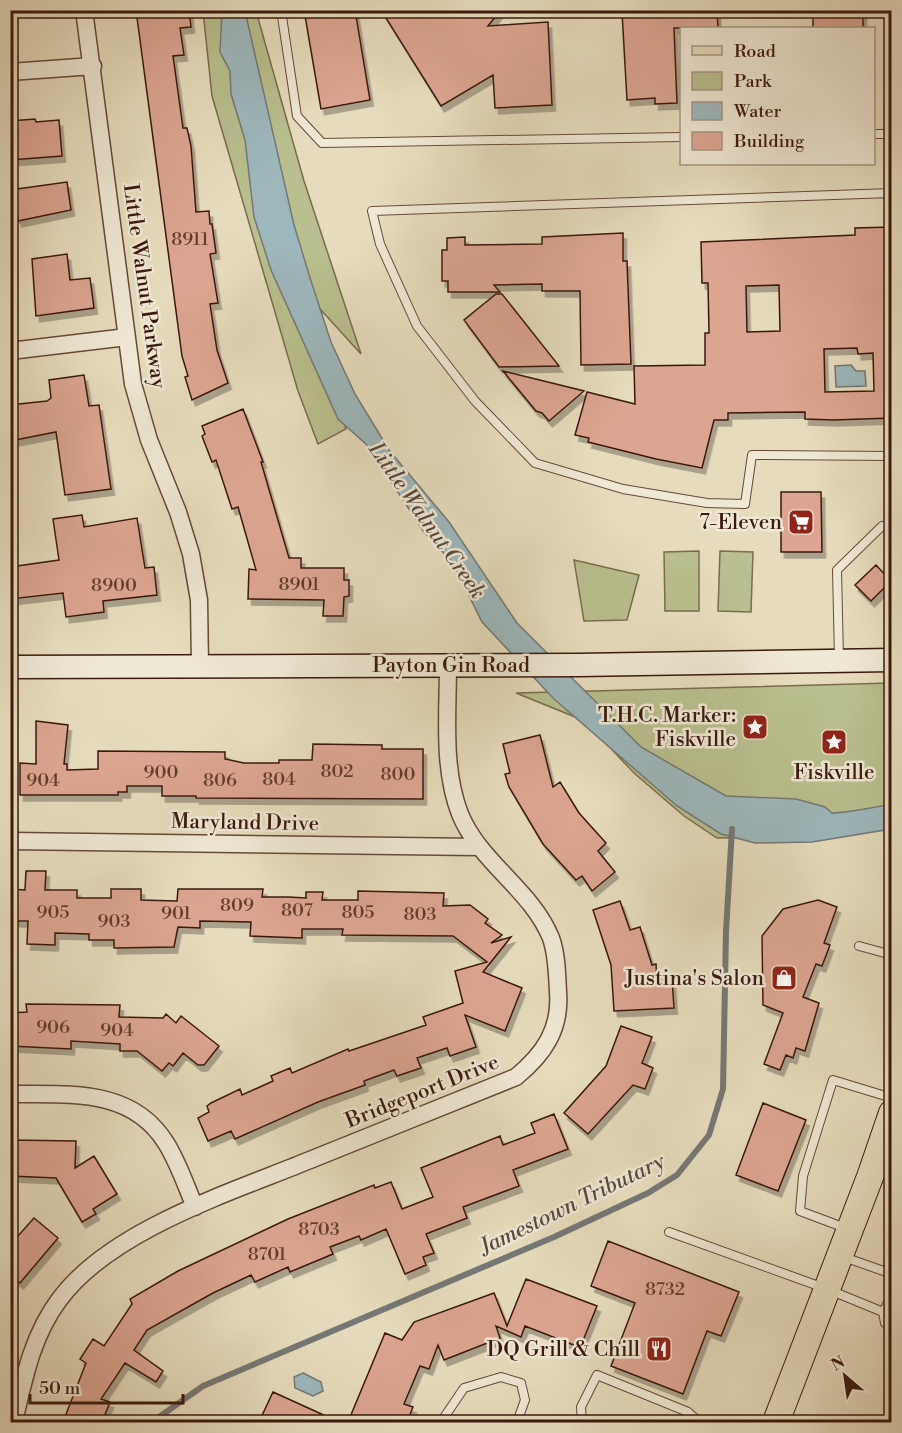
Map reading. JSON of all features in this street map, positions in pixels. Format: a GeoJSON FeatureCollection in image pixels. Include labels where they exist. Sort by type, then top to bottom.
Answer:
{"type":"FeatureCollection","features":[{"type":"Feature","properties":{"kind":"main road"},"geometry":{"type":"LineString","coordinates":[[776,1422],[850,1230],[886,1147],[891,1113]]}},
{"type":"Feature","properties":{"kind":"street","name":"Little Walnut Parkway"},"geometry":{"type":"LineString","coordinates":[[84,10],[133,384],[149,440],[178,512],[191,554],[199,600],[200,667]]}},
{"type":"Feature","properties":{"kind":"street"},"geometry":{"type":"LineString","coordinates":[[10,72],[93,66]]}},
{"type":"Feature","properties":{"kind":"street"},"geometry":{"type":"LineString","coordinates":[[10,351],[127,337]]}},
{"type":"Feature","properties":{"kind":"street","name":"Payton Gin Road"},"geometry":{"type":"LineString","coordinates":[[10,667],[578,665],[839,659],[891,660]]}},
{"type":"Feature","properties":{"kind":"street","name":"Bridgeport Drive"},"geometry":{"type":"LineString","coordinates":[[14,1422],[35,1343],[59,1299],[79,1277],[103,1257],[195,1207],[516,1077],[537,1060],[554,1035],[559,999],[552,940],[525,897],[478,847],[460,814],[452,785],[448,755],[448,664]]}},
{"type":"Feature","properties":{"kind":"street","name":"Maryland Drive"},"geometry":{"type":"LineString","coordinates":[[10,842],[478,847]]}},
{"type":"Feature","properties":{"kind":"street"},"geometry":{"type":"LineString","coordinates":[[10,1094],[87,1095],[105,1098],[133,1110],[147,1120],[168,1146],[195,1207]]}},
{"type":"Feature","properties":{"kind":"lane"},"geometry":{"type":"LineString","coordinates":[[281,10],[297,116],[322,143],[680,137]]}},
{"type":"Feature","properties":{"kind":"lane"},"geometry":{"type":"LineString","coordinates":[[875,134],[891,134]]}},
{"type":"Feature","properties":{"kind":"lane"},"geometry":{"type":"LineString","coordinates":[[891,193],[372,211],[380,244],[417,326],[475,401],[535,463],[623,489],[707,504],[745,504],[752,455],[891,456]]}},
{"type":"Feature","properties":{"kind":"lane"},"geometry":{"type":"LineString","coordinates":[[839,659],[837,570],[882,526],[891,525]]}},
{"type":"Feature","properties":{"kind":"lane"},"geometry":{"type":"LineString","coordinates":[[859,946],[891,955]]}},
{"type":"Feature","properties":{"kind":"lane"},"geometry":{"type":"LineString","coordinates":[[850,1230],[800,1211],[803,1176],[833,1080],[891,1098]]}},
{"type":"Feature","properties":{"kind":"lane"},"geometry":{"type":"LineString","coordinates":[[669,1232],[827,1289],[883,1312]]}},
{"type":"Feature","properties":{"kind":"lane"},"geometry":{"type":"LineString","coordinates":[[840,1255],[891,1274]]}},
{"type":"Feature","properties":{"kind":"lane"},"geometry":{"type":"LineString","coordinates":[[891,1295],[883,1312],[885,1323],[891,1327]]}},
{"type":"Feature","properties":{"kind":"lane"},"geometry":{"type":"LineString","coordinates":[[582,1422],[581,1407],[597,1375],[688,1412],[699,1422]]}},
{"type":"Feature","properties":{"kind":"lane"},"geometry":{"type":"LineString","coordinates":[[441,1422],[464,1388],[501,1377],[521,1383],[525,1400],[517,1422]]}},
{"type":"Feature","properties":{"kind":"green space"},"geometry":{"type":"Polygon","coordinates":[[[203,11],[256,11],[304,181],[361,354],[321,310],[333,392],[346,429],[318,444],[298,391],[212,96],[203,11]]]}},
{"type":"Feature","properties":{"kind":"green space"},"geometry":{"type":"Polygon","coordinates":[[[699,551],[699,611],[665,611],[664,552],[699,551]]]}},
{"type":"Feature","properties":{"kind":"green space"},"geometry":{"type":"Polygon","coordinates":[[[720,551],[753,552],[751,612],[718,611],[720,551]]]}},
{"type":"Feature","properties":{"kind":"green space"},"geometry":{"type":"Polygon","coordinates":[[[574,560],[639,575],[627,620],[584,621],[574,560]]]}},
{"type":"Feature","properties":{"kind":"green space"},"geometry":{"type":"Polygon","coordinates":[[[891,683],[891,823],[838,836],[717,838],[684,816],[634,773],[585,721],[516,693],[891,683]]]}},
{"type":"Feature","properties":{"kind":"water","name":"Little Walnut Creek"},"geometry":{"type":"Polygon","coordinates":[[[222,11],[245,11],[294,225],[331,342],[355,394],[389,450],[449,522],[517,623],[641,747],[726,796],[796,799],[825,807],[832,813],[891,805],[891,829],[812,842],[755,843],[721,834],[677,806],[553,698],[482,622],[453,563],[424,532],[367,445],[338,419],[271,270],[254,217],[245,140],[231,94],[230,71],[220,52],[222,11]]]}},
{"type":"Feature","properties":{"kind":"water"},"geometry":{"type":"Polygon","coordinates":[[[851,365],[856,371],[865,371],[866,386],[836,387],[835,366],[851,365]]]}},
{"type":"Feature","properties":{"kind":"water"},"geometry":{"type":"Polygon","coordinates":[[[303,1373],[321,1382],[323,1391],[313,1396],[295,1388],[294,1377],[303,1373]]]}},
{"type":"Feature","properties":{"kind":"building"},"geometry":{"type":"Polygon","coordinates":[[[136,10],[189,10],[191,27],[180,28],[184,55],[173,56],[183,128],[187,128],[191,146],[196,212],[209,211],[210,224],[212,224],[216,253],[210,254],[218,303],[210,304],[217,350],[228,383],[192,400],[185,377],[188,376],[182,356],[136,10]]]}},
{"type":"Feature","properties":{"kind":"building"},"geometry":{"type":"Polygon","coordinates":[[[304,10],[355,10],[370,100],[321,109],[304,10]]]}},
{"type":"Feature","properties":{"kind":"building"},"geometry":{"type":"Polygon","coordinates":[[[381,10],[501,10],[488,26],[548,22],[552,105],[495,108],[493,75],[441,106],[381,10]]]}},
{"type":"Feature","properties":{"kind":"building"},"geometry":{"type":"Polygon","coordinates":[[[717,10],[718,27],[674,28],[677,103],[655,104],[655,98],[627,100],[622,12],[717,10]]]}},
{"type":"Feature","properties":{"kind":"building"},"geometry":{"type":"Polygon","coordinates":[[[813,10],[863,10],[863,27],[813,27],[813,10]]]}},
{"type":"Feature","properties":{"kind":"building"},"geometry":{"type":"Polygon","coordinates":[[[35,119],[36,122],[59,120],[62,156],[10,160],[10,121],[35,119]]]}},
{"type":"Feature","properties":{"kind":"building"},"geometry":{"type":"Polygon","coordinates":[[[67,182],[71,210],[18,221],[18,217],[10,218],[10,190],[67,182]]]}},
{"type":"Feature","properties":{"kind":"building"},"geometry":{"type":"Polygon","coordinates":[[[891,227],[891,418],[834,420],[805,419],[805,412],[728,413],[728,420],[714,420],[702,468],[588,442],[589,438],[575,435],[587,392],[635,404],[634,366],[705,365],[705,333],[709,333],[708,283],[702,283],[701,242],[855,235],[855,228],[891,227]],[[779,285],[746,286],[747,332],[780,331],[779,285]],[[857,348],[824,349],[825,392],[874,391],[873,353],[858,354],[857,348]]]}},
{"type":"Feature","properties":{"kind":"building"},"geometry":{"type":"Polygon","coordinates":[[[623,233],[623,261],[627,261],[631,364],[581,365],[580,291],[542,291],[542,284],[494,285],[500,292],[448,292],[448,281],[442,281],[442,250],[447,250],[447,238],[465,237],[465,245],[542,244],[542,237],[623,233]]]}},
{"type":"Feature","properties":{"kind":"building"},"geometry":{"type":"Polygon","coordinates":[[[67,254],[70,280],[90,278],[94,308],[36,316],[32,259],[67,254]]]}},
{"type":"Feature","properties":{"kind":"building"},"geometry":{"type":"Polygon","coordinates":[[[496,294],[502,294],[559,366],[499,367],[464,320],[496,294]]]}},
{"type":"Feature","properties":{"kind":"building"},"geometry":{"type":"Polygon","coordinates":[[[503,371],[584,391],[549,421],[542,413],[536,411],[503,371]]]}},
{"type":"Feature","properties":{"kind":"building"},"geometry":{"type":"Polygon","coordinates":[[[84,375],[89,406],[99,405],[111,489],[65,495],[56,432],[10,441],[10,405],[47,401],[51,398],[49,380],[84,375]]]}},
{"type":"Feature","properties":{"kind":"building"},"geometry":{"type":"Polygon","coordinates":[[[243,409],[263,462],[261,462],[289,558],[301,558],[301,568],[344,568],[344,580],[349,580],[349,596],[344,597],[343,616],[323,616],[324,600],[248,599],[249,569],[256,570],[238,507],[232,509],[216,460],[212,462],[202,436],[205,434],[202,426],[243,409]]]}},
{"type":"Feature","properties":{"kind":"building","name":"7-Eleven"},"geometry":{"type":"Polygon","coordinates":[[[781,492],[821,492],[822,552],[781,552],[781,492]]]}},
{"type":"Feature","properties":{"kind":"building"},"geometry":{"type":"Polygon","coordinates":[[[82,515],[84,527],[137,518],[145,568],[154,567],[157,595],[103,601],[104,612],[66,617],[63,593],[10,599],[10,567],[59,560],[53,519],[82,515]]]}},
{"type":"Feature","properties":{"kind":"building"},"geometry":{"type":"Polygon","coordinates":[[[876,565],[891,581],[871,601],[855,585],[876,565]]]}},
{"type":"Feature","properties":{"kind":"building"},"geometry":{"type":"Polygon","coordinates":[[[36,721],[68,725],[64,764],[67,764],[67,770],[98,769],[98,751],[225,752],[225,759],[244,763],[279,763],[279,760],[312,760],[313,744],[382,745],[382,749],[423,749],[423,799],[196,798],[196,796],[162,796],[162,786],[127,786],[127,792],[118,792],[118,795],[20,795],[20,763],[36,764],[36,721]]]}},
{"type":"Feature","properties":{"kind":"building"},"geometry":{"type":"Polygon","coordinates":[[[540,735],[553,787],[560,782],[579,813],[606,843],[598,851],[615,872],[592,891],[582,876],[576,880],[543,844],[509,787],[505,774],[510,773],[503,744],[540,735]]]}},
{"type":"Feature","properties":{"kind":"building"},"geometry":{"type":"Polygon","coordinates":[[[26,871],[46,871],[45,890],[77,890],[77,898],[111,898],[111,889],[141,889],[141,900],[177,901],[178,889],[263,889],[262,897],[306,898],[306,892],[323,892],[322,900],[358,900],[358,891],[444,893],[443,906],[470,905],[488,919],[485,923],[502,935],[491,943],[511,937],[483,972],[522,988],[505,1031],[465,1015],[476,1047],[450,1056],[447,1048],[417,1058],[421,1068],[397,1076],[394,1070],[364,1081],[365,1085],[318,1102],[235,1139],[231,1131],[208,1141],[198,1118],[209,1112],[207,1106],[211,1103],[240,1089],[242,1095],[273,1081],[271,1076],[290,1068],[292,1073],[348,1049],[349,1051],[426,1025],[423,1017],[463,1003],[455,971],[487,962],[453,936],[342,935],[343,929],[302,929],[302,938],[250,936],[251,922],[200,921],[200,928],[178,927],[174,947],[114,948],[114,940],[89,940],[89,934],[55,933],[55,945],[27,944],[28,921],[10,921],[10,889],[25,890],[26,871]]]}},
{"type":"Feature","properties":{"kind":"building"},"geometry":{"type":"Polygon","coordinates":[[[818,900],[837,907],[824,943],[830,945],[822,966],[816,964],[803,997],[819,1003],[805,1051],[796,1048],[793,1058],[786,1055],[780,1070],[764,1064],[783,1013],[763,1005],[762,936],[783,909],[818,900]]]}},
{"type":"Feature","properties":{"kind":"building"},"geometry":{"type":"Polygon","coordinates":[[[620,901],[630,930],[640,927],[652,965],[656,964],[657,980],[672,979],[674,1008],[614,1011],[611,965],[593,910],[620,901]]]}},
{"type":"Feature","properties":{"kind":"building"},"geometry":{"type":"Polygon","coordinates":[[[26,1004],[120,1005],[119,1017],[163,1018],[166,1014],[176,1023],[181,1016],[219,1046],[204,1065],[198,1065],[183,1053],[173,1066],[169,1063],[162,1071],[137,1051],[120,1051],[120,1044],[71,1041],[71,1049],[10,1046],[10,1013],[27,1012],[26,1004]]]}},
{"type":"Feature","properties":{"kind":"building"},"geometry":{"type":"Polygon","coordinates":[[[621,1026],[652,1037],[642,1063],[653,1068],[645,1089],[633,1085],[588,1134],[564,1113],[606,1066],[621,1026]]]}},
{"type":"Feature","properties":{"kind":"building"},"geometry":{"type":"Polygon","coordinates":[[[763,1103],[806,1120],[778,1191],[736,1175],[763,1103]]]}},
{"type":"Feature","properties":{"kind":"building"},"geometry":{"type":"Polygon","coordinates":[[[554,1114],[568,1149],[513,1170],[519,1186],[463,1207],[467,1218],[426,1234],[434,1253],[423,1257],[426,1265],[405,1274],[386,1229],[361,1240],[359,1236],[330,1247],[333,1254],[290,1272],[288,1267],[255,1282],[251,1275],[213,1293],[147,1330],[134,1350],[163,1371],[156,1382],[125,1363],[101,1399],[110,1402],[102,1422],[63,1422],[86,1363],[80,1359],[93,1339],[104,1346],[132,1304],[130,1299],[178,1271],[288,1219],[374,1185],[375,1188],[391,1182],[402,1209],[433,1197],[421,1168],[500,1136],[503,1145],[535,1133],[531,1123],[554,1114]]]}},
{"type":"Feature","properties":{"kind":"building"},"geometry":{"type":"Polygon","coordinates":[[[10,1140],[76,1141],[75,1168],[94,1156],[117,1194],[93,1209],[96,1214],[82,1222],[56,1178],[10,1176],[10,1140]]]}},
{"type":"Feature","properties":{"kind":"building"},"geometry":{"type":"Polygon","coordinates":[[[34,1218],[58,1238],[20,1283],[10,1275],[10,1245],[34,1218]]]}},
{"type":"Feature","properties":{"kind":"building"},"geometry":{"type":"Polygon","coordinates":[[[608,1241],[739,1292],[721,1336],[707,1331],[683,1394],[611,1366],[635,1303],[591,1286],[608,1241]]]}},
{"type":"Feature","properties":{"kind":"building"},"geometry":{"type":"Polygon","coordinates":[[[526,1279],[597,1306],[582,1343],[578,1341],[576,1345],[571,1344],[525,1326],[521,1337],[496,1326],[500,1338],[444,1360],[438,1345],[429,1369],[420,1366],[404,1404],[413,1407],[407,1422],[348,1422],[385,1333],[402,1340],[414,1322],[494,1293],[507,1326],[526,1279]]]}},
{"type":"Feature","properties":{"kind":"building"},"geometry":{"type":"Polygon","coordinates":[[[273,1392],[339,1422],[259,1422],[273,1392]]]}},
{"type":"Feature","properties":{"kind":"waterway","name":"Jamestown Tributary"},"geometry":{"type":"LineString","coordinates":[[152,1422],[203,1386],[554,1237],[648,1193],[677,1175],[709,1135],[723,1089],[726,931],[732,829]]}},
{"type":"Feature","properties":{"kind":"place","name":"7-Eleven"},"geometry":{"type":"Point","coordinates":[801,522]}},
{"type":"Feature","properties":{"kind":"place","name":"T.H.C. Marker: Fiskville"},"geometry":{"type":"Point","coordinates":[755,727]}},
{"type":"Feature","properties":{"kind":"place","name":"Fiskville"},"geometry":{"type":"Point","coordinates":[834,742]}},
{"type":"Feature","properties":{"kind":"place","name":"Justina's Salon"},"geometry":{"type":"Point","coordinates":[784,978]}},
{"type":"Feature","properties":{"kind":"place","name":"DQ Grill & Chill"},"geometry":{"type":"Point","coordinates":[659,1349]}}]}
